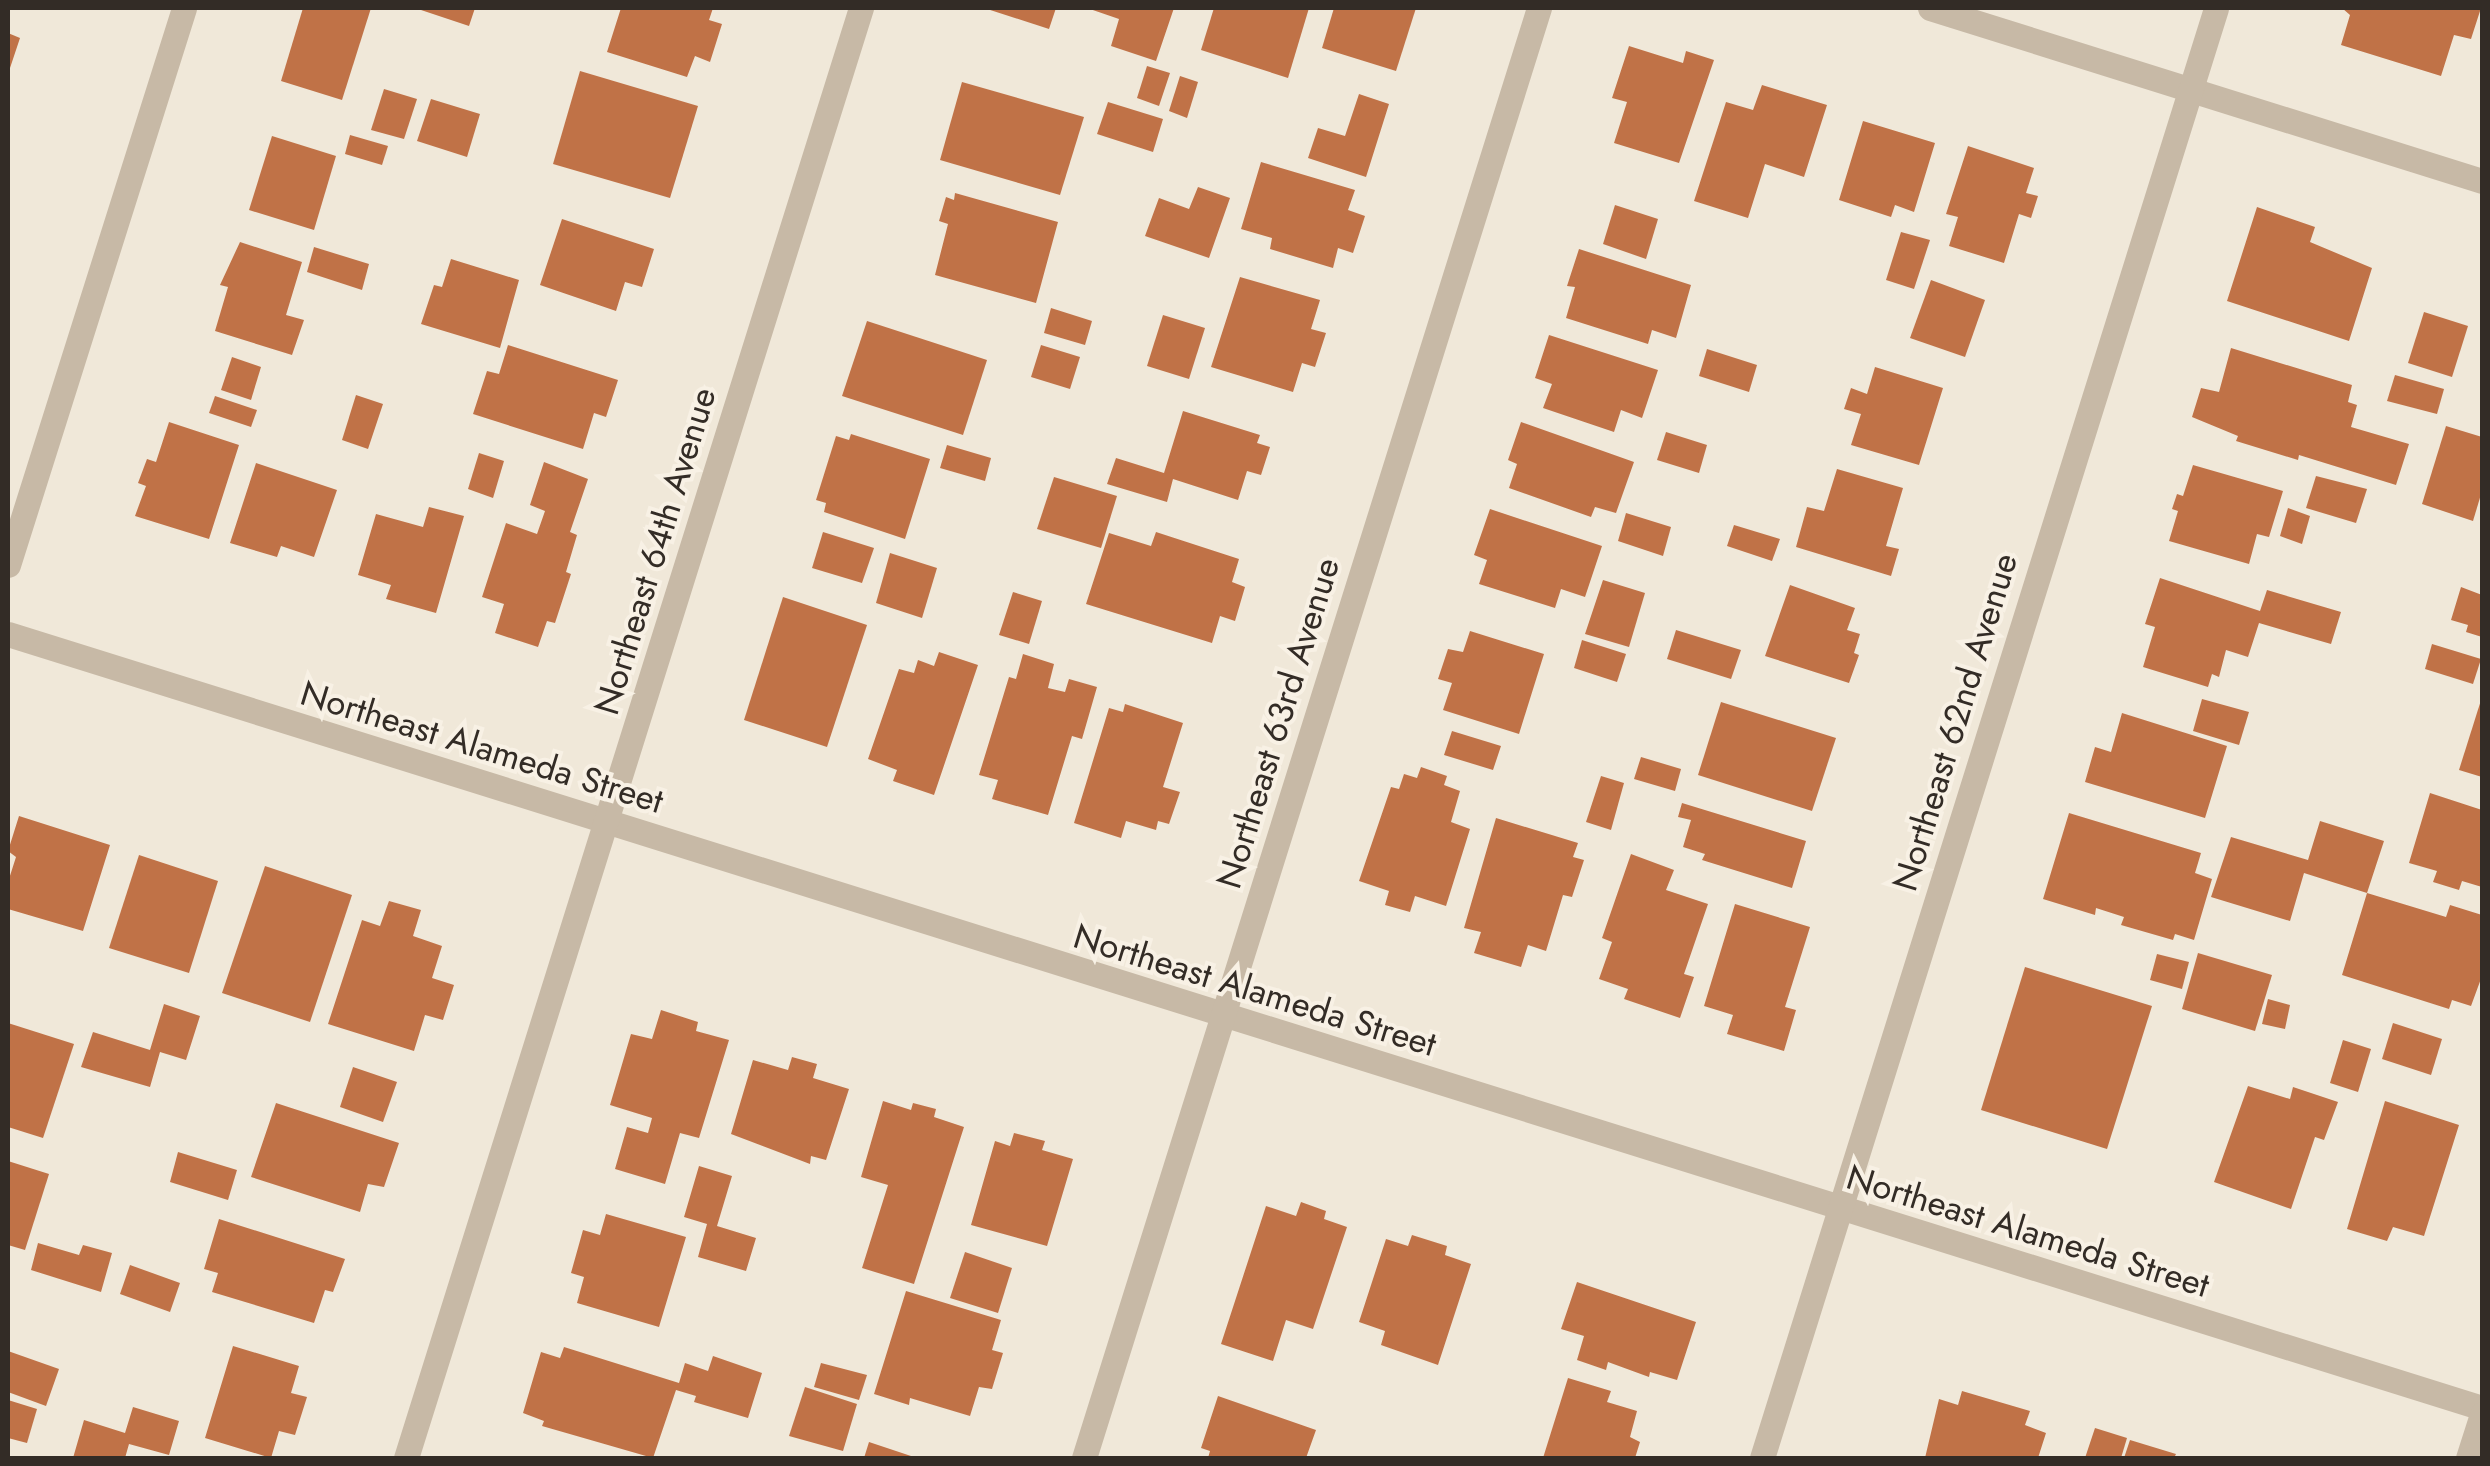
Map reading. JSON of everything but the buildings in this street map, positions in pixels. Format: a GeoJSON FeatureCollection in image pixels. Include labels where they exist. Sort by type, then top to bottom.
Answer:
{"type":"FeatureCollection","features":[{"type":"Feature","properties":{"kind":"street"},"geometry":{"type":"LineString","coordinates":[[8,565],[184,8]]}},
{"type":"Feature","properties":{"kind":"street","name":"Northeast 64th Avenue"},"geometry":{"type":"LineString","coordinates":[[406,1458],[862,8]]}},
{"type":"Feature","properties":{"kind":"street","name":"Northeast 63rd Avenue"},"geometry":{"type":"LineString","coordinates":[[1084,1458],[1539,8]]}},
{"type":"Feature","properties":{"kind":"street"},"geometry":{"type":"LineString","coordinates":[[1930,8],[2482,181]]}},
{"type":"Feature","properties":{"kind":"street","name":"Northeast 62nd Avenue"},"geometry":{"type":"LineString","coordinates":[[1762,1458],[2216,8]]}},
{"type":"Feature","properties":{"kind":"street","name":"Northeast Alameda Street"},"geometry":{"type":"LineString","coordinates":[[8,634],[2482,1411]]}},
{"type":"Feature","properties":{"kind":"street"},"geometry":{"type":"LineString","coordinates":[[2468,1458],[2482,1411]]}}]}
